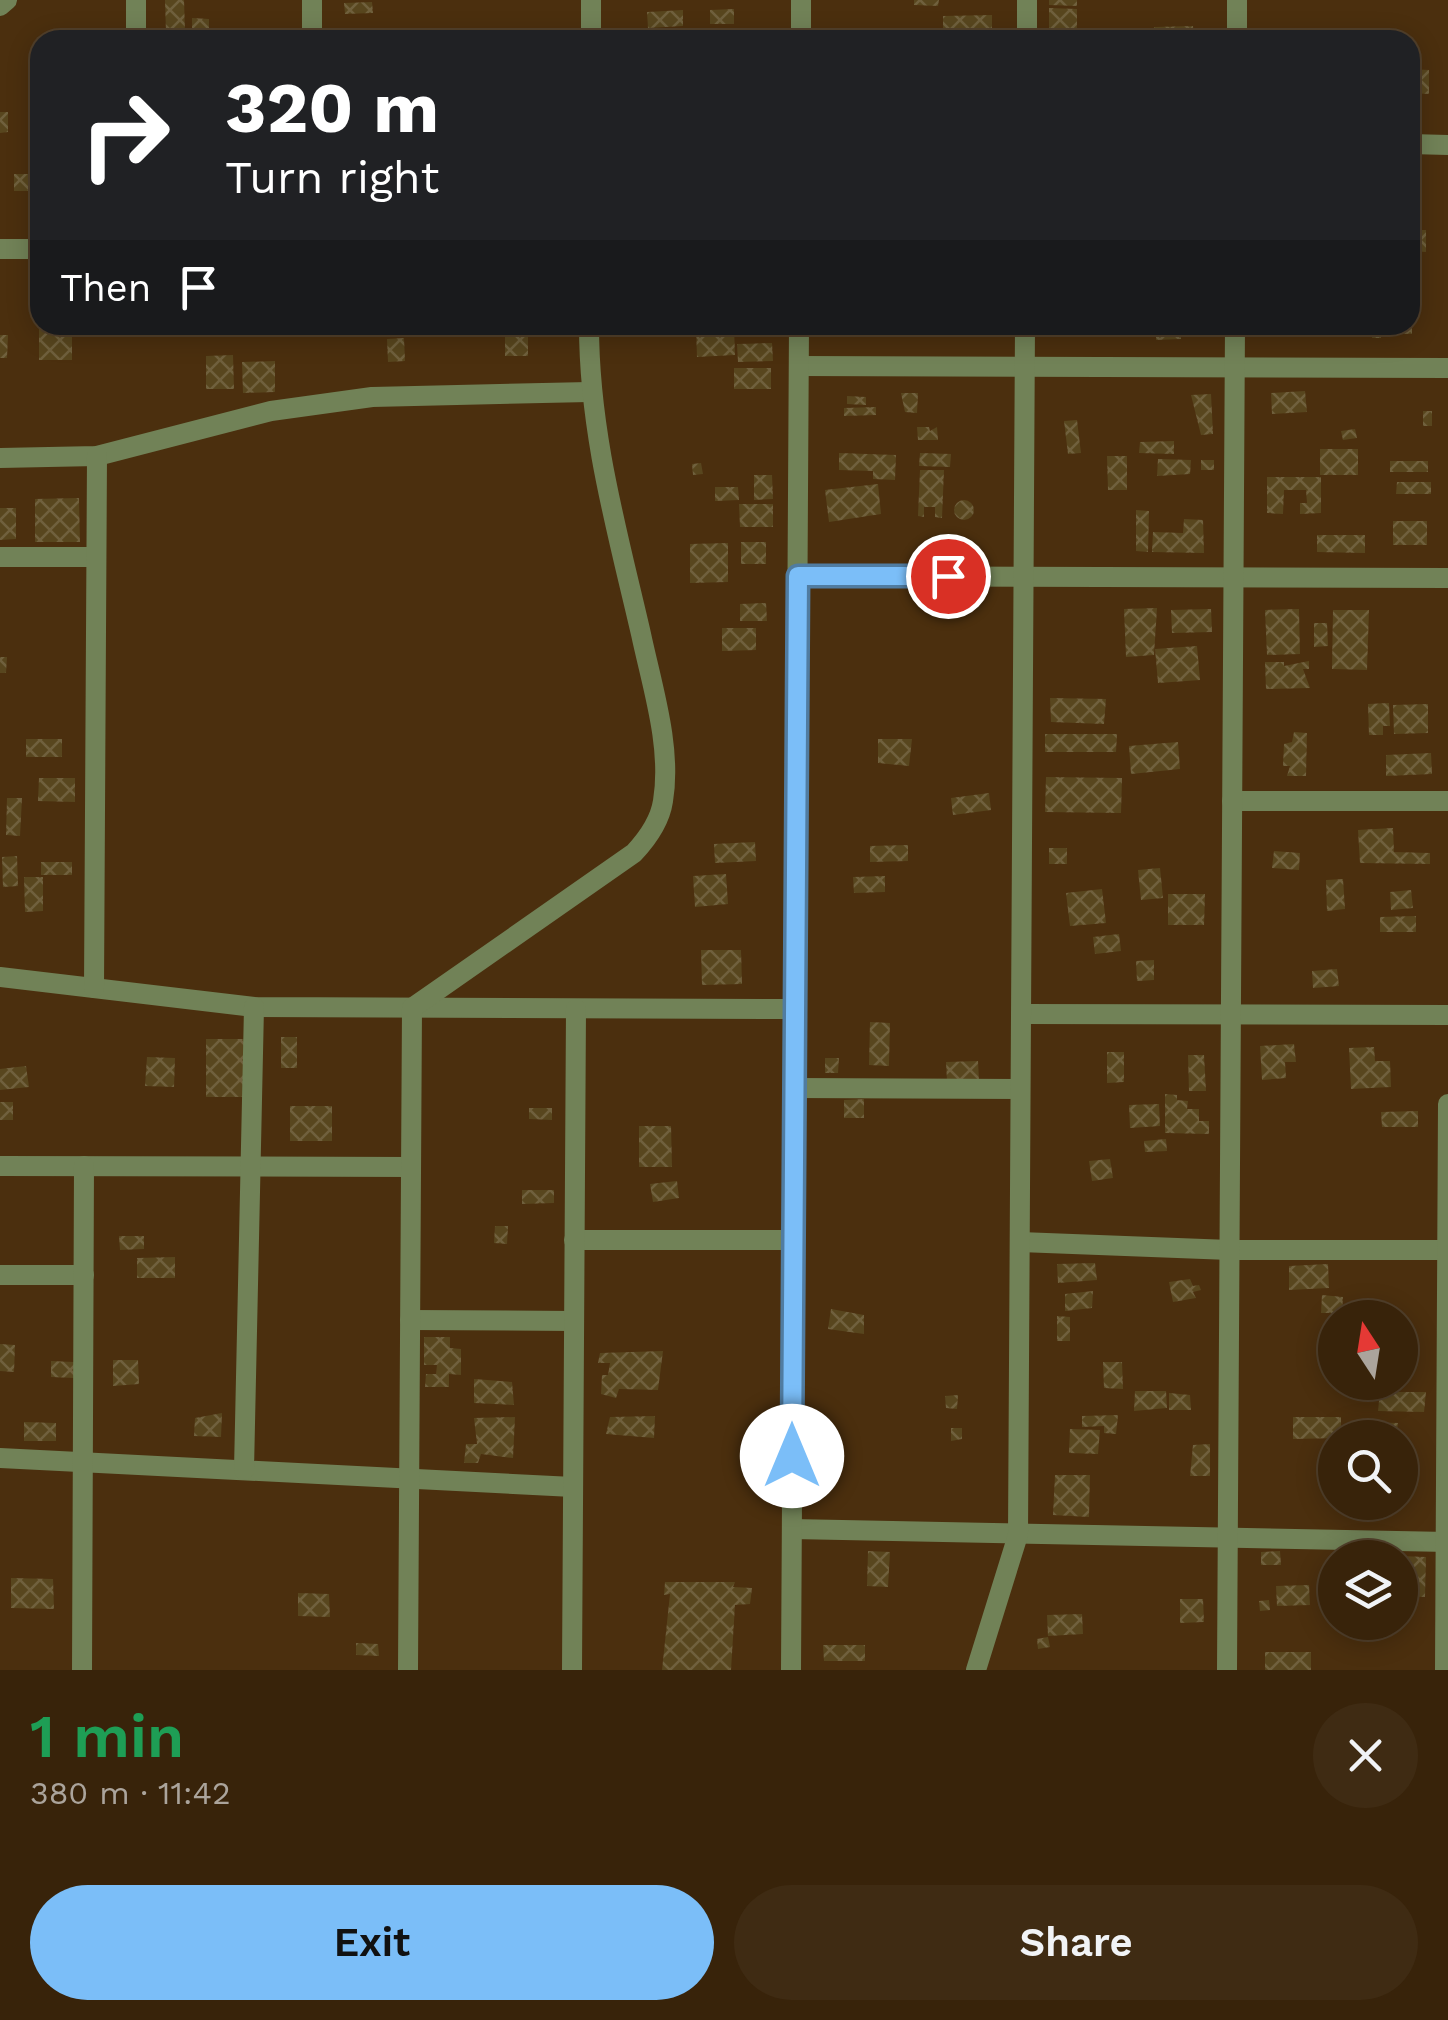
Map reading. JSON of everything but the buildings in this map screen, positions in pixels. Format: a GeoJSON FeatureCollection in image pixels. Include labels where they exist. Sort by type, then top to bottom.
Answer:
{"type":"FeatureCollection","features":[{"type":"Feature","properties":{"kind":"street"},"geometry":{"type":"LineString","coordinates":[[0,6],[7,0]]}},
{"type":"Feature","properties":{"kind":"street"},"geometry":{"type":"LineString","coordinates":[[136,0],[136,30]]}},
{"type":"Feature","properties":{"kind":"street"},"geometry":{"type":"LineString","coordinates":[[312,0],[312,30]]}},
{"type":"Feature","properties":{"kind":"street"},"geometry":{"type":"LineString","coordinates":[[591,0],[591,30]]}},
{"type":"Feature","properties":{"kind":"street"},"geometry":{"type":"LineString","coordinates":[[801,0],[801,30]]}},
{"type":"Feature","properties":{"kind":"street"},"geometry":{"type":"LineString","coordinates":[[1027,0],[1027,30]]}},
{"type":"Feature","properties":{"kind":"street"},"geometry":{"type":"LineString","coordinates":[[1237,0],[1237,30]]}},
{"type":"Feature","properties":{"kind":"street"},"geometry":{"type":"LineString","coordinates":[[1420,144],[1448,144]]}},
{"type":"Feature","properties":{"kind":"street"},"geometry":{"type":"LineString","coordinates":[[0,248],[30,249]]}},
{"type":"Feature","properties":{"kind":"street"},"geometry":{"type":"LineString","coordinates":[[412,1008],[620,865],[649,836],[663,804],[666,774],[656,704],[589,392],[589,335]]}},
{"type":"Feature","properties":{"kind":"street"},"geometry":{"type":"LineString","coordinates":[[791,1670],[799,335]]}},
{"type":"Feature","properties":{"kind":"street"},"geometry":{"type":"LineString","coordinates":[[976,1670],[1018,1535],[1025,335]]}},
{"type":"Feature","properties":{"kind":"street"},"geometry":{"type":"LineString","coordinates":[[1228,1670],[1235,335]]}},
{"type":"Feature","properties":{"kind":"street"},"geometry":{"type":"LineString","coordinates":[[799,366],[1448,368]]}},
{"type":"Feature","properties":{"kind":"street"},"geometry":{"type":"LineString","coordinates":[[0,458],[97,456],[272,411],[372,398],[589,392]]}},
{"type":"Feature","properties":{"kind":"street"},"geometry":{"type":"LineString","coordinates":[[94,988],[97,456]]}},
{"type":"Feature","properties":{"kind":"street"},"geometry":{"type":"LineString","coordinates":[[0,557],[96,557]]}},
{"type":"Feature","properties":{"kind":"street"},"geometry":{"type":"LineString","coordinates":[[798,576],[1448,578]]}},
{"type":"Feature","properties":{"kind":"street"},"geometry":{"type":"LineString","coordinates":[[1232,801],[1448,802]]}},
{"type":"Feature","properties":{"kind":"street"},"geometry":{"type":"LineString","coordinates":[[0,977],[254,1007],[795,1009]]}},
{"type":"Feature","properties":{"kind":"street"},"geometry":{"type":"LineString","coordinates":[[244,1470],[254,1007]]}},
{"type":"Feature","properties":{"kind":"street"},"geometry":{"type":"LineString","coordinates":[[408,1670],[412,1008]]}},
{"type":"Feature","properties":{"kind":"street"},"geometry":{"type":"LineString","coordinates":[[572,1670],[576,1009]]}},
{"type":"Feature","properties":{"kind":"street"},"geometry":{"type":"LineString","coordinates":[[1021,1014],[1448,1015]]}},
{"type":"Feature","properties":{"kind":"street"},"geometry":{"type":"LineString","coordinates":[[794,1088],[1020,1089]]}},
{"type":"Feature","properties":{"kind":"street"},"geometry":{"type":"LineString","coordinates":[[1445,1670],[1448,1104]]}},
{"type":"Feature","properties":{"kind":"street"},"geometry":{"type":"LineString","coordinates":[[0,1166],[411,1167]]}},
{"type":"Feature","properties":{"kind":"street"},"geometry":{"type":"LineString","coordinates":[[82,1670],[84,1166]]}},
{"type":"Feature","properties":{"kind":"street"},"geometry":{"type":"LineString","coordinates":[[574,1240],[794,1240]]}},
{"type":"Feature","properties":{"kind":"street"},"geometry":{"type":"LineString","coordinates":[[1020,1242],[1230,1250],[1448,1250]]}},
{"type":"Feature","properties":{"kind":"street"},"geometry":{"type":"LineString","coordinates":[[0,1275],[84,1275]]}},
{"type":"Feature","properties":{"kind":"street"},"geometry":{"type":"LineString","coordinates":[[410,1320],[574,1321]]}},
{"type":"Feature","properties":{"kind":"street"},"geometry":{"type":"LineString","coordinates":[[0,1458],[572,1487]]}},
{"type":"Feature","properties":{"kind":"street"},"geometry":{"type":"LineString","coordinates":[[792,1529],[1447,1542]]}},
{"type":"Feature","properties":{"kind":"route"},"geometry":{"type":"LineString","coordinates":[[792,1456],[798,576],[948,576]]}}]}
